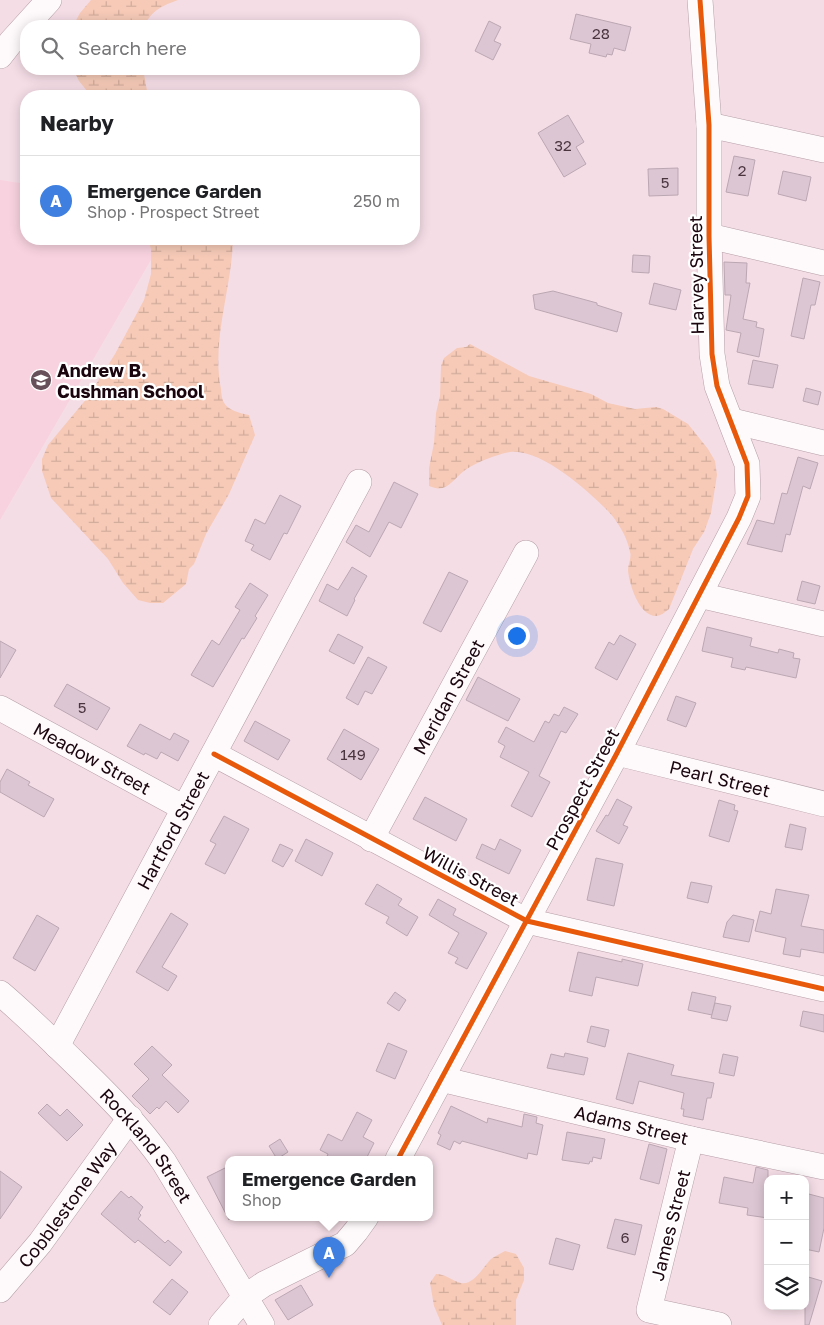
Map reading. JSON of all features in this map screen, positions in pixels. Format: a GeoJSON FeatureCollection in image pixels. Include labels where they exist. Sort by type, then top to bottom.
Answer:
{"type":"FeatureCollection","features":[{"type":"Feature","properties":{"kind":"street"},"geometry":{"type":"LineString","coordinates":[[31,20],[50,0]]}},
{"type":"Feature","properties":{"kind":"street","name":"Harvey Street"},"geometry":{"type":"LineString","coordinates":[[700,0],[709,125],[711,338],[717,386],[732,421]]}},
{"type":"Feature","properties":{"kind":"street"},"geometry":{"type":"LineString","coordinates":[[0,56],[20,32]]}},
{"type":"Feature","properties":{"kind":"street"},"geometry":{"type":"LineString","coordinates":[[709,125],[824,150]]}},
{"type":"Feature","properties":{"kind":"street"},"geometry":{"type":"LineString","coordinates":[[709,236],[824,263]]}},
{"type":"Feature","properties":{"kind":"street"},"geometry":{"type":"LineString","coordinates":[[732,421],[824,443]]}},
{"type":"Feature","properties":{"kind":"street","name":"Prospect Street"},"geometry":{"type":"LineString","coordinates":[[400,1156],[617,753],[739,518],[748,496],[747,464],[732,421]]}},
{"type":"Feature","properties":{"kind":"street","name":"Hartford Street"},"geometry":{"type":"LineString","coordinates":[[57,1046],[359,482]]}},
{"type":"Feature","properties":{"kind":"street","name":"Meridan Street"},"geometry":{"type":"LineString","coordinates":[[371,839],[526,552]]}},
{"type":"Feature","properties":{"kind":"street"},"geometry":{"type":"LineString","coordinates":[[699,595],[824,624]]}},
{"type":"Feature","properties":{"kind":"street","name":"Meadow Street"},"geometry":{"type":"LineString","coordinates":[[0,708],[184,808]]}},
{"type":"Feature","properties":{"kind":"street","name":"Pearl Street"},"geometry":{"type":"LineString","coordinates":[[617,753],[824,804]]}},
{"type":"Feature","properties":{"kind":"street","name":"Willis Street"},"geometry":{"type":"LineString","coordinates":[[214,754],[527,921],[824,989]]}},
{"type":"Feature","properties":{"kind":"street","name":"Rockland Street"},"geometry":{"type":"LineString","coordinates":[[0,993],[130,1118],[164,1162],[262,1325]]}},
{"type":"Feature","properties":{"kind":"street","name":"Adams Street"},"geometry":{"type":"LineString","coordinates":[[441,1079],[691,1139],[824,1167]]}},
{"type":"Feature","properties":{"kind":"street","name":"Cobblestone Way"},"geometry":{"type":"LineString","coordinates":[[0,1290],[40,1243],[130,1118]]}},
{"type":"Feature","properties":{"kind":"street","name":"James Street"},"geometry":{"type":"LineString","coordinates":[[691,1139],[649,1310],[719,1325]]}},
{"type":"Feature","properties":{"kind":"street"},"geometry":{"type":"LineString","coordinates":[[221,1325],[245,1297],[264,1284],[345,1244],[363,1221]]}},
{"type":"Feature","properties":{"kind":"shaded area","name":"Andrew B. Cushman School"},"geometry":{"type":"Polygon","coordinates":[[[0,180],[20,183],[20,245],[160,245],[0,520],[0,180]]]}},
{"type":"Feature","properties":{"kind":"green space"},"geometry":{"type":"Polygon","coordinates":[[[91,0],[178,0],[163,6],[154,12],[148,20],[76,20],[91,0]]]}},
{"type":"Feature","properties":{"kind":"green space"},"geometry":{"type":"Polygon","coordinates":[[[76,75],[144,75],[147,90],[86,90],[76,75]]]}},
{"type":"Feature","properties":{"kind":"green space"},"geometry":{"type":"Polygon","coordinates":[[[150,245],[233,245],[220,333],[219,370],[221,394],[225,404],[231,409],[249,415],[255,435],[229,494],[206,534],[194,564],[189,569],[186,584],[163,603],[150,603],[138,600],[123,583],[108,559],[51,498],[42,471],[42,459],[48,445],[88,397],[115,354],[144,300],[151,274],[150,245]]]}},
{"type":"Feature","properties":{"kind":"green space"},"geometry":{"type":"Polygon","coordinates":[[[470,344],[529,376],[591,394],[608,403],[635,409],[656,407],[663,409],[688,424],[708,449],[715,461],[717,475],[711,513],[704,532],[693,549],[669,609],[664,613],[658,616],[650,615],[636,598],[629,576],[628,568],[631,556],[629,546],[614,518],[575,481],[548,463],[522,452],[510,452],[474,465],[445,487],[435,488],[429,486],[429,468],[440,396],[441,366],[444,358],[457,348],[466,347],[470,344]]]}},
{"type":"Feature","properties":{"kind":"green space"},"geometry":{"type":"Polygon","coordinates":[[[505,1251],[516,1254],[524,1268],[524,1280],[516,1300],[516,1325],[442,1325],[434,1306],[430,1283],[436,1274],[461,1283],[470,1282],[491,1259],[505,1251]]]}},
{"type":"Feature","properties":{"kind":"building"},"geometry":{"type":"Polygon","coordinates":[[[576,14],[631,27],[625,51],[614,48],[612,55],[607,54],[606,57],[589,53],[591,44],[570,39],[576,14]]]}},
{"type":"Feature","properties":{"kind":"building"},"geometry":{"type":"Polygon","coordinates":[[[489,21],[501,27],[494,41],[501,44],[493,60],[475,51],[489,21]]]}},
{"type":"Feature","properties":{"kind":"building"},"geometry":{"type":"Polygon","coordinates":[[[568,115],[584,142],[576,147],[586,164],[564,177],[538,133],[568,115]]]}},
{"type":"Feature","properties":{"kind":"building"},"geometry":{"type":"Polygon","coordinates":[[[734,156],[755,160],[748,196],[726,192],[734,156]]]}},
{"type":"Feature","properties":{"kind":"building"},"geometry":{"type":"Polygon","coordinates":[[[678,168],[678,195],[649,196],[648,169],[678,168]]]}},
{"type":"Feature","properties":{"kind":"building"},"geometry":{"type":"Polygon","coordinates":[[[783,171],[811,177],[806,201],[778,194],[783,171]]]}},
{"type":"Feature","properties":{"kind":"building"},"geometry":{"type":"Polygon","coordinates":[[[633,255],[650,256],[649,273],[632,272],[633,255]]]}},
{"type":"Feature","properties":{"kind":"building"},"geometry":{"type":"Polygon","coordinates":[[[724,262],[747,263],[746,283],[750,283],[743,319],[757,322],[756,327],[764,329],[759,357],[737,352],[741,333],[726,330],[731,295],[725,295],[724,262]]]}},
{"type":"Feature","properties":{"kind":"building"},"geometry":{"type":"Polygon","coordinates":[[[803,278],[820,282],[815,305],[811,305],[804,339],[791,336],[803,278]]]}},
{"type":"Feature","properties":{"kind":"building"},"geometry":{"type":"Polygon","coordinates":[[[654,283],[681,290],[676,310],[649,304],[654,283]]]}},
{"type":"Feature","properties":{"kind":"building"},"geometry":{"type":"Polygon","coordinates":[[[553,291],[597,303],[597,305],[622,313],[617,332],[535,309],[533,295],[553,291]]]}},
{"type":"Feature","properties":{"kind":"building"},"geometry":{"type":"Polygon","coordinates":[[[753,360],[778,365],[773,388],[748,384],[753,360]]]}},
{"type":"Feature","properties":{"kind":"building"},"geometry":{"type":"Polygon","coordinates":[[[806,388],[821,392],[818,405],[803,401],[806,388]]]}},
{"type":"Feature","properties":{"kind":"building"},"geometry":{"type":"Polygon","coordinates":[[[798,457],[818,463],[810,489],[803,486],[790,535],[786,534],[782,552],[747,544],[757,520],[774,524],[782,493],[787,494],[798,457]]]}},
{"type":"Feature","properties":{"kind":"building"},"geometry":{"type":"Polygon","coordinates":[[[394,482],[418,494],[401,528],[389,522],[370,557],[346,542],[356,525],[369,532],[394,482]]]}},
{"type":"Feature","properties":{"kind":"building"},"geometry":{"type":"Polygon","coordinates":[[[280,495],[301,506],[287,534],[284,533],[270,560],[251,550],[254,545],[245,541],[255,519],[265,524],[280,495]]]}},
{"type":"Feature","properties":{"kind":"building"},"geometry":{"type":"Polygon","coordinates":[[[352,567],[367,576],[347,616],[319,601],[327,584],[338,590],[352,567]]]}},
{"type":"Feature","properties":{"kind":"building"},"geometry":{"type":"Polygon","coordinates":[[[449,572],[468,581],[441,632],[423,623],[449,572]]]}},
{"type":"Feature","properties":{"kind":"building"},"geometry":{"type":"Polygon","coordinates":[[[802,581],[820,586],[815,604],[797,600],[802,581]]]}},
{"type":"Feature","properties":{"kind":"building"},"geometry":{"type":"Polygon","coordinates":[[[250,583],[268,595],[255,616],[257,618],[244,639],[242,638],[213,687],[191,675],[212,640],[219,645],[240,610],[235,607],[250,583]]]}},
{"type":"Feature","properties":{"kind":"building"},"geometry":{"type":"Polygon","coordinates":[[[707,627],[752,638],[750,646],[778,653],[779,649],[794,653],[793,658],[800,659],[796,678],[746,667],[745,670],[731,667],[733,658],[702,651],[707,627]]]}},
{"type":"Feature","properties":{"kind":"building"},"geometry":{"type":"Polygon","coordinates":[[[338,634],[363,647],[354,664],[329,651],[338,634]]]}},
{"type":"Feature","properties":{"kind":"building"},"geometry":{"type":"Polygon","coordinates":[[[620,635],[636,644],[617,680],[595,668],[609,642],[614,645],[620,635]]]}},
{"type":"Feature","properties":{"kind":"building"},"geometry":{"type":"Polygon","coordinates":[[[0,641],[16,650],[0,678],[0,641]]]}},
{"type":"Feature","properties":{"kind":"building"},"geometry":{"type":"Polygon","coordinates":[[[368,657],[387,667],[372,694],[365,691],[358,705],[346,698],[368,657]]]}},
{"type":"Feature","properties":{"kind":"building"},"geometry":{"type":"Polygon","coordinates":[[[478,677],[520,699],[508,721],[466,700],[478,677]]]}},
{"type":"Feature","properties":{"kind":"building"},"geometry":{"type":"Polygon","coordinates":[[[67,684],[110,708],[97,730],[54,706],[67,684]]]}},
{"type":"Feature","properties":{"kind":"building"},"geometry":{"type":"Polygon","coordinates":[[[676,696],[696,703],[686,727],[667,720],[676,696]]]}},
{"type":"Feature","properties":{"kind":"building"},"geometry":{"type":"Polygon","coordinates":[[[564,707],[578,714],[566,733],[561,731],[539,776],[550,782],[532,817],[511,806],[529,772],[500,757],[505,746],[498,742],[506,727],[534,742],[545,721],[549,723],[554,714],[559,716],[564,707]]]}},
{"type":"Feature","properties":{"kind":"building"},"geometry":{"type":"Polygon","coordinates":[[[255,721],[290,740],[278,760],[244,741],[255,721]]]}},
{"type":"Feature","properties":{"kind":"building"},"geometry":{"type":"Polygon","coordinates":[[[140,724],[170,740],[174,733],[189,741],[178,761],[161,752],[157,759],[127,746],[140,724]]]}},
{"type":"Feature","properties":{"kind":"building"},"geometry":{"type":"Polygon","coordinates":[[[344,729],[379,749],[361,780],[327,759],[344,729]]]}},
{"type":"Feature","properties":{"kind":"building"},"geometry":{"type":"Polygon","coordinates":[[[7,769],[30,782],[28,785],[54,799],[44,817],[0,792],[0,782],[7,769]]]}},
{"type":"Feature","properties":{"kind":"building"},"geometry":{"type":"Polygon","coordinates":[[[425,797],[467,819],[456,841],[413,819],[425,797]]]}},
{"type":"Feature","properties":{"kind":"building"},"geometry":{"type":"Polygon","coordinates":[[[617,799],[632,807],[623,825],[628,827],[619,844],[596,831],[606,815],[608,816],[617,799]]]}},
{"type":"Feature","properties":{"kind":"building"},"geometry":{"type":"Polygon","coordinates":[[[719,800],[735,805],[734,810],[738,811],[729,842],[709,836],[719,800]]]}},
{"type":"Feature","properties":{"kind":"building"},"geometry":{"type":"Polygon","coordinates":[[[224,816],[249,829],[225,874],[205,864],[216,844],[210,841],[224,816]]]}},
{"type":"Feature","properties":{"kind":"building"},"geometry":{"type":"Polygon","coordinates":[[[790,824],[806,828],[802,850],[785,847],[790,824]]]}},
{"type":"Feature","properties":{"kind":"building"},"geometry":{"type":"Polygon","coordinates":[[[306,839],[333,853],[322,876],[295,861],[306,839]]]}},
{"type":"Feature","properties":{"kind":"building"},"geometry":{"type":"Polygon","coordinates":[[[500,839],[521,850],[509,874],[476,858],[482,844],[495,850],[500,839]]]}},
{"type":"Feature","properties":{"kind":"building"},"geometry":{"type":"Polygon","coordinates":[[[280,844],[293,850],[283,867],[272,861],[280,844]]]}},
{"type":"Feature","properties":{"kind":"building"},"geometry":{"type":"Polygon","coordinates":[[[596,858],[623,864],[614,906],[587,900],[596,858]]]}},
{"type":"Feature","properties":{"kind":"building"},"geometry":{"type":"Polygon","coordinates":[[[691,882],[712,886],[708,903],[687,898],[691,882]]]}},
{"type":"Feature","properties":{"kind":"building"},"geometry":{"type":"Polygon","coordinates":[[[377,884],[402,899],[398,905],[418,917],[407,936],[386,923],[389,917],[365,904],[377,884]]]}},
{"type":"Feature","properties":{"kind":"building"},"geometry":{"type":"Polygon","coordinates":[[[776,889],[809,895],[801,926],[824,930],[824,953],[801,949],[800,957],[783,954],[786,938],[755,931],[760,911],[771,914],[776,889]]]}},
{"type":"Feature","properties":{"kind":"building"},"geometry":{"type":"Polygon","coordinates":[[[438,899],[456,909],[453,915],[487,933],[467,969],[455,963],[458,958],[448,953],[459,933],[429,915],[438,899]]]}},
{"type":"Feature","properties":{"kind":"building"},"geometry":{"type":"Polygon","coordinates":[[[171,913],[188,924],[162,967],[177,976],[168,991],[136,972],[171,913]]]}},
{"type":"Feature","properties":{"kind":"building"},"geometry":{"type":"Polygon","coordinates":[[[37,915],[59,928],[35,971],[13,958],[37,915]]]}},
{"type":"Feature","properties":{"kind":"building"},"geometry":{"type":"Polygon","coordinates":[[[733,915],[754,920],[749,942],[723,937],[727,922],[733,915]]]}},
{"type":"Feature","properties":{"kind":"building"},"geometry":{"type":"Polygon","coordinates":[[[578,952],[622,962],[622,959],[643,964],[638,986],[596,977],[592,996],[569,991],[578,952]]]}},
{"type":"Feature","properties":{"kind":"building"},"geometry":{"type":"Polygon","coordinates":[[[395,992],[406,1000],[399,1011],[387,1003],[395,992]]]}},
{"type":"Feature","properties":{"kind":"building"},"geometry":{"type":"Polygon","coordinates":[[[692,992],[716,997],[712,1015],[688,1010],[692,992]]]}},
{"type":"Feature","properties":{"kind":"building"},"geometry":{"type":"Polygon","coordinates":[[[715,1003],[731,1006],[727,1021],[711,1018],[715,1003]]]}},
{"type":"Feature","properties":{"kind":"building"},"geometry":{"type":"Polygon","coordinates":[[[803,1011],[824,1015],[824,1032],[800,1026],[803,1011]]]}},
{"type":"Feature","properties":{"kind":"building"},"geometry":{"type":"Polygon","coordinates":[[[591,1026],[609,1030],[605,1047],[587,1042],[591,1026]]]}},
{"type":"Feature","properties":{"kind":"building"},"geometry":{"type":"Polygon","coordinates":[[[388,1043],[407,1051],[395,1079],[376,1071],[388,1043]]]}},
{"type":"Feature","properties":{"kind":"building"},"geometry":{"type":"Polygon","coordinates":[[[152,1046],[172,1065],[162,1075],[189,1101],[178,1113],[166,1101],[159,1109],[157,1107],[150,1114],[132,1096],[149,1079],[134,1064],[152,1046]]]}},
{"type":"Feature","properties":{"kind":"building"},"geometry":{"type":"Polygon","coordinates":[[[565,1053],[588,1058],[584,1075],[547,1068],[551,1054],[564,1057],[565,1053]]]}},
{"type":"Feature","properties":{"kind":"building"},"geometry":{"type":"Polygon","coordinates":[[[628,1053],[674,1065],[671,1075],[714,1083],[711,1098],[707,1098],[703,1120],[683,1116],[684,1109],[681,1109],[684,1093],[639,1081],[633,1104],[616,1099],[628,1053]]]}},
{"type":"Feature","properties":{"kind":"building"},"geometry":{"type":"Polygon","coordinates":[[[723,1054],[738,1057],[734,1076],[719,1073],[723,1054]]]}},
{"type":"Feature","properties":{"kind":"building"},"geometry":{"type":"Polygon","coordinates":[[[47,1104],[60,1116],[67,1109],[83,1125],[67,1141],[38,1113],[47,1104]]]}},
{"type":"Feature","properties":{"kind":"building"},"geometry":{"type":"Polygon","coordinates":[[[451,1106],[487,1123],[488,1118],[522,1127],[524,1114],[537,1117],[536,1123],[543,1125],[537,1155],[528,1153],[527,1159],[462,1141],[460,1144],[454,1141],[450,1150],[437,1144],[441,1135],[438,1133],[451,1106]]]}},
{"type":"Feature","properties":{"kind":"building"},"geometry":{"type":"Polygon","coordinates":[[[357,1112],[372,1120],[363,1137],[374,1143],[368,1156],[327,1156],[328,1154],[320,1150],[328,1134],[342,1141],[357,1112]]]}},
{"type":"Feature","properties":{"kind":"building"},"geometry":{"type":"Polygon","coordinates":[[[567,1132],[605,1139],[601,1159],[593,1157],[592,1162],[590,1161],[589,1164],[562,1160],[567,1132]]]}},
{"type":"Feature","properties":{"kind":"building"},"geometry":{"type":"Polygon","coordinates":[[[280,1139],[288,1152],[282,1156],[275,1156],[269,1146],[280,1139]]]}},
{"type":"Feature","properties":{"kind":"building"},"geometry":{"type":"Polygon","coordinates":[[[649,1144],[667,1149],[659,1184],[640,1179],[649,1144]]]}},
{"type":"Feature","properties":{"kind":"building"},"geometry":{"type":"Polygon","coordinates":[[[756,1167],[768,1170],[768,1175],[764,1175],[764,1217],[747,1215],[748,1208],[719,1203],[724,1177],[753,1183],[756,1167]]]}},
{"type":"Feature","properties":{"kind":"building"},"geometry":{"type":"Polygon","coordinates":[[[225,1168],[225,1212],[207,1177],[225,1168]]]}},
{"type":"Feature","properties":{"kind":"building"},"geometry":{"type":"Polygon","coordinates":[[[0,1171],[22,1187],[0,1219],[0,1171]]]}},
{"type":"Feature","properties":{"kind":"building"},"geometry":{"type":"Polygon","coordinates":[[[121,1191],[129,1198],[131,1196],[143,1207],[138,1219],[165,1243],[168,1240],[182,1252],[170,1266],[138,1240],[135,1243],[101,1214],[121,1191]]]}},
{"type":"Feature","properties":{"kind":"building"},"geometry":{"type":"Polygon","coordinates":[[[809,1194],[824,1198],[824,1228],[819,1252],[809,1250],[809,1194]]]}},
{"type":"Feature","properties":{"kind":"building"},"geometry":{"type":"Polygon","coordinates":[[[615,1219],[642,1225],[635,1255],[607,1248],[615,1219]]]}},
{"type":"Feature","properties":{"kind":"building"},"geometry":{"type":"Polygon","coordinates":[[[556,1238],[580,1245],[573,1270],[549,1264],[556,1238]]]}},
{"type":"Feature","properties":{"kind":"building"},"geometry":{"type":"Polygon","coordinates":[[[809,1277],[822,1281],[809,1325],[805,1325],[805,1310],[809,1310],[809,1277]]]}},
{"type":"Feature","properties":{"kind":"building"},"geometry":{"type":"Polygon","coordinates":[[[172,1279],[188,1292],[170,1315],[153,1302],[172,1279]]]}},
{"type":"Feature","properties":{"kind":"building"},"geometry":{"type":"Polygon","coordinates":[[[301,1285],[313,1305],[288,1320],[275,1300],[301,1285]]]}},
{"type":"Feature","properties":{"kind":"cycle path"},"geometry":{"type":"LineString","coordinates":[[400,1156],[617,753],[739,518],[748,496],[747,464],[717,386],[712,354],[709,125],[700,0]]}},
{"type":"Feature","properties":{"kind":"cycle path"},"geometry":{"type":"LineString","coordinates":[[214,754],[527,921],[824,989]]}},
{"type":"Feature","properties":{"kind":"place","name":"Andrew B. Cushman School"},"geometry":{"type":"Point","coordinates":[41,380]}},
{"type":"Feature","properties":{"kind":"place","name":"Emergence Garden"},"geometry":{"type":"Point","coordinates":[329,1278]}}]}
